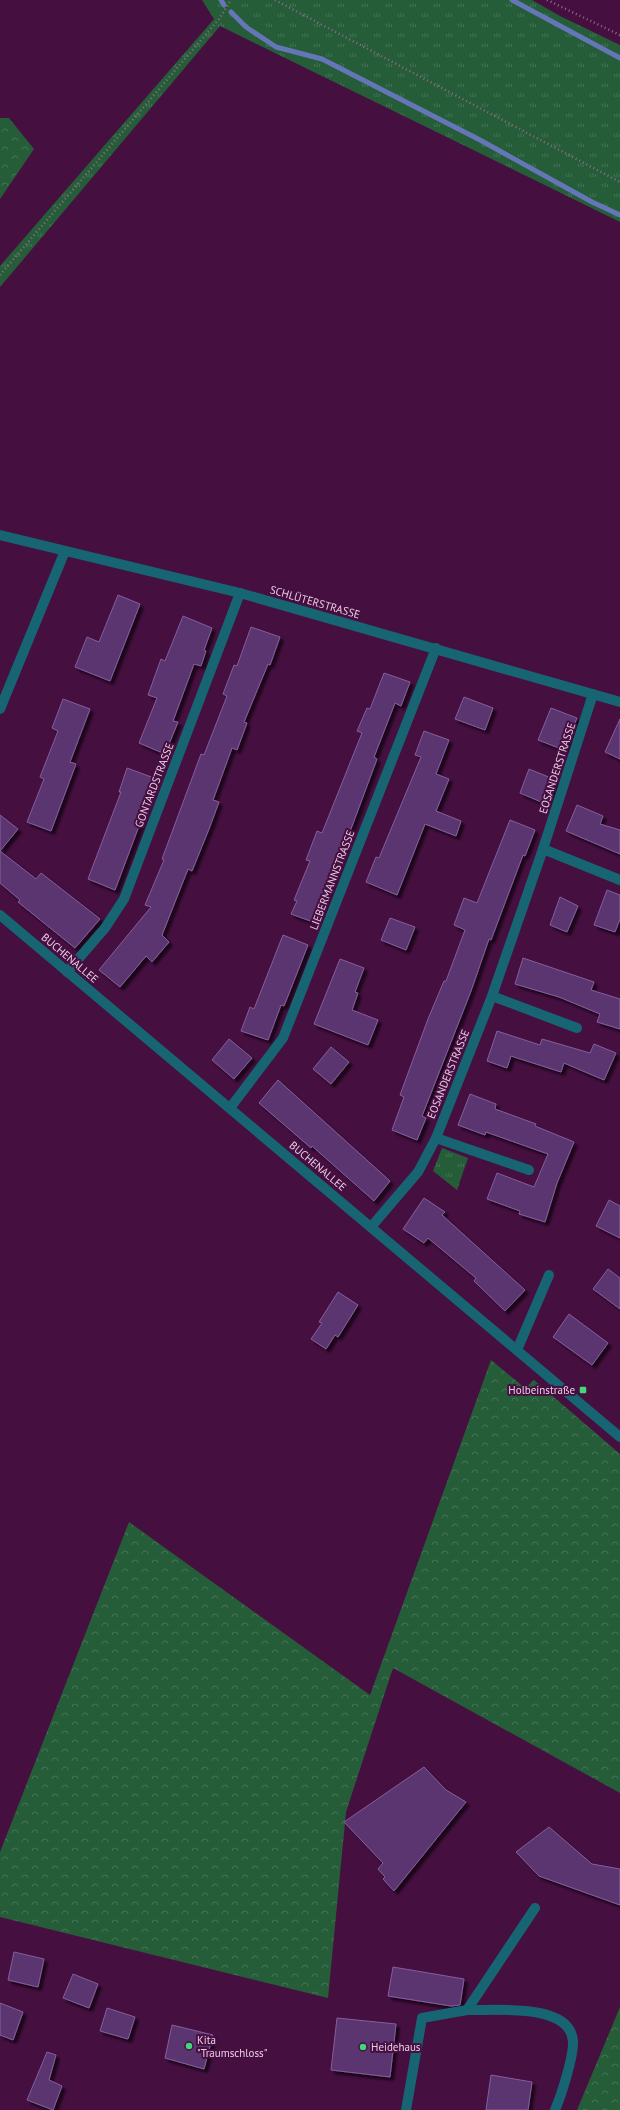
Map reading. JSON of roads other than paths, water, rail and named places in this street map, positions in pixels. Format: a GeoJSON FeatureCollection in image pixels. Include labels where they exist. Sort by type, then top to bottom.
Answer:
{"type":"FeatureCollection","features":[{"type":"Feature","properties":{"kind":"street","name":"SCHLÜTERSTRASSE"},"geometry":{"type":"LineString","coordinates":[[0,535],[240,593],[620,702]]}},
{"type":"Feature","properties":{"kind":"street"},"geometry":{"type":"LineString","coordinates":[[0,709],[66,551]]}},
{"type":"Feature","properties":{"kind":"street","name":"GONTARDSTRASSE"},"geometry":{"type":"LineString","coordinates":[[67,972],[105,928],[124,899],[240,593]]}},
{"type":"Feature","properties":{"kind":"street","name":"LIEBERMANNSTRASSE"},"geometry":{"type":"LineString","coordinates":[[230,1108],[283,1038],[436,648]]}},
{"type":"Feature","properties":{"kind":"street","name":"EOSANDERSTRASSE"},"geometry":{"type":"LineString","coordinates":[[371,1227],[418,1172],[436,1138],[492,996],[543,849],[593,694]]}},
{"type":"Feature","properties":{"kind":"street"},"geometry":{"type":"LineString","coordinates":[[543,849],[620,880]]}},
{"type":"Feature","properties":{"kind":"street","name":"BUCHENALLEE"},"geometry":{"type":"LineString","coordinates":[[0,915],[620,1437]]}},
{"type":"Feature","properties":{"kind":"street"},"geometry":{"type":"LineString","coordinates":[[492,996],[577,1028]]}},
{"type":"Feature","properties":{"kind":"street"},"geometry":{"type":"LineString","coordinates":[[436,1138],[529,1170]]}},
{"type":"Feature","properties":{"kind":"street"},"geometry":{"type":"LineString","coordinates":[[517,1350],[549,1275]]}},
{"type":"Feature","properties":{"kind":"street"},"geometry":{"type":"LineString","coordinates":[[467,2010],[535,1908]]}},
{"type":"Feature","properties":{"kind":"street"},"geometry":{"type":"LineString","coordinates":[[406,2110],[422,2018],[467,2010],[529,2011],[553,2016],[564,2023],[570,2031],[573,2042],[570,2060],[555,2110]]}},
{"type":"Feature","properties":{"kind":"waterway"},"geometry":{"type":"LineString","coordinates":[[221,0],[224,5]]}},
{"type":"Feature","properties":{"kind":"waterway"},"geometry":{"type":"LineString","coordinates":[[512,0],[620,58]]}},
{"type":"Feature","properties":{"kind":"waterway"},"geometry":{"type":"LineString","coordinates":[[231,12],[246,27],[276,47],[322,59],[480,140],[592,202],[620,215]]}},
{"type":"Feature","properties":{"kind":"place","name":"Holbeinstraße"},"geometry":{"type":"Point","coordinates":[583,1390]}},
{"type":"Feature","properties":{"kind":"place","name":"Kita \"Traumschloss\""},"geometry":{"type":"Point","coordinates":[189,2046]}},
{"type":"Feature","properties":{"kind":"place","name":"Heidehaus"},"geometry":{"type":"Point","coordinates":[363,2047]}}]}
